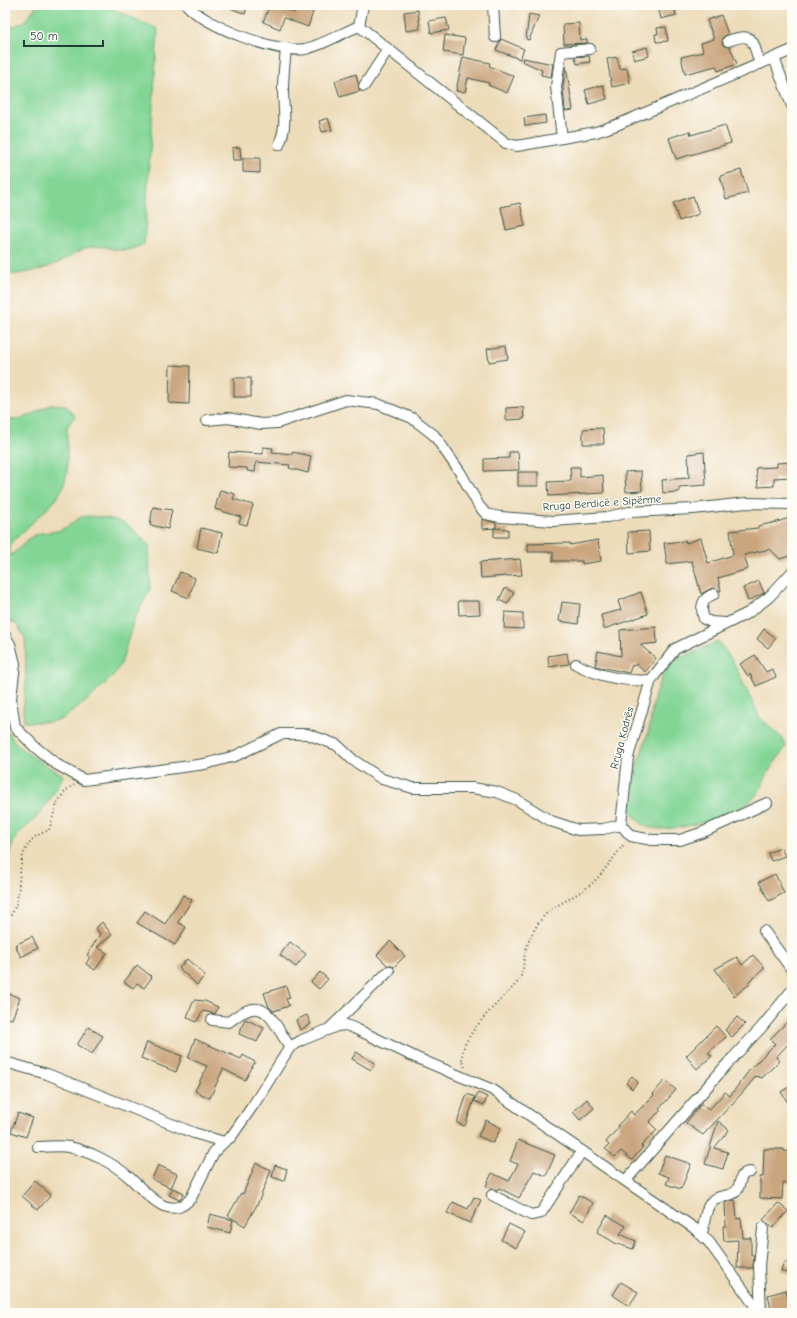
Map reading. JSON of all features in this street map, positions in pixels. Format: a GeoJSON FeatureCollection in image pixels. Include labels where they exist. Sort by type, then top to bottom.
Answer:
{"type":"FeatureCollection","features":[{"type":"Feature","properties":{"kind":"street"},"geometry":{"type":"LineString","coordinates":[[187,5],[194,13],[232,34],[286,48],[304,49],[359,26]]}},
{"type":"Feature","properties":{"kind":"street"},"geometry":{"type":"LineString","coordinates":[[359,26],[363,5]]}},
{"type":"Feature","properties":{"kind":"street"},"geometry":{"type":"LineString","coordinates":[[493,5],[495,37]]}},
{"type":"Feature","properties":{"kind":"street"},"geometry":{"type":"LineString","coordinates":[[359,26],[506,143],[518,146],[596,132],[619,124],[792,50]]}},
{"type":"Feature","properties":{"kind":"street"},"geometry":{"type":"LineString","coordinates":[[728,41],[742,36],[747,36],[751,39],[760,64]]}},
{"type":"Feature","properties":{"kind":"street"},"geometry":{"type":"LineString","coordinates":[[279,145],[284,133],[286,120],[283,101],[283,77],[286,48]]}},
{"type":"Feature","properties":{"kind":"street"},"geometry":{"type":"LineString","coordinates":[[364,86],[388,48]]}},
{"type":"Feature","properties":{"kind":"street"},"geometry":{"type":"LineString","coordinates":[[562,138],[556,87],[561,52],[590,49]]}},
{"type":"Feature","properties":{"kind":"street"},"geometry":{"type":"LineString","coordinates":[[774,58],[792,106]]}},
{"type":"Feature","properties":{"kind":"street","name":"Rruga Berdicë e Sipërme"},"geometry":{"type":"LineString","coordinates":[[207,420],[228,418],[262,424],[276,423],[346,400],[378,404],[412,418],[434,435],[460,472],[479,506],[486,514],[500,517],[553,521],[607,517],[630,512],[693,509],[746,503],[792,504]]}},
{"type":"Feature","properties":{"kind":"street","name":"Rruga Kodrës"},"geometry":{"type":"LineString","coordinates":[[621,825],[628,757],[651,680],[675,649],[748,613],[769,597],[792,572]]}},
{"type":"Feature","properties":{"kind":"street"},"geometry":{"type":"LineString","coordinates":[[714,594],[707,596],[702,602],[701,612],[704,619],[711,622],[726,623]]}},
{"type":"Feature","properties":{"kind":"street"},"geometry":{"type":"LineString","coordinates":[[5,636],[10,644],[15,664],[11,699],[16,727],[35,747],[56,764],[84,780],[205,764],[235,756],[281,734],[307,734],[337,745],[353,760],[382,779],[413,788],[472,788],[497,792],[517,800],[551,821],[578,830],[603,829],[621,825],[631,836],[652,840],[680,840],[701,834],[767,803]]}},
{"type":"Feature","properties":{"kind":"street"},"geometry":{"type":"LineString","coordinates":[[576,664],[594,674],[616,679],[635,681],[651,680]]}},
{"type":"Feature","properties":{"kind":"street"},"geometry":{"type":"LineString","coordinates":[[764,931],[792,970]]}},
{"type":"Feature","properties":{"kind":"street"},"geometry":{"type":"LineString","coordinates":[[328,1030],[389,971]]}},
{"type":"Feature","properties":{"kind":"street"},"geometry":{"type":"LineString","coordinates":[[626,1180],[728,1063],[761,1028],[792,990]]}},
{"type":"Feature","properties":{"kind":"street"},"geometry":{"type":"LineString","coordinates":[[212,1020],[229,1022],[241,1012],[252,1007],[259,1008],[267,1014],[290,1047]]}},
{"type":"Feature","properties":{"kind":"street"},"geometry":{"type":"LineString","coordinates":[[38,1147],[68,1147],[87,1153],[122,1171],[164,1206],[179,1208],[186,1205],[191,1198],[214,1152],[230,1137],[246,1115],[290,1047],[337,1026],[346,1025],[398,1050],[493,1090],[626,1180],[702,1234],[760,1313]]}},
{"type":"Feature","properties":{"kind":"street"},"geometry":{"type":"LineString","coordinates":[[5,1062],[47,1074],[194,1133],[224,1142]]}},
{"type":"Feature","properties":{"kind":"street"},"geometry":{"type":"LineString","coordinates":[[492,1195],[531,1215],[537,1215],[541,1213],[582,1151]]}},
{"type":"Feature","properties":{"kind":"street"},"geometry":{"type":"LineString","coordinates":[[702,1234],[710,1202],[716,1198],[734,1194],[737,1190],[741,1175],[745,1172],[750,1172]]}},
{"type":"Feature","properties":{"kind":"street"},"geometry":{"type":"LineString","coordinates":[[760,1313],[759,1266],[763,1228]]}},
{"type":"Feature","properties":{"kind":"path"},"geometry":{"type":"LineString","coordinates":[[5,922],[10,918],[16,904],[18,876],[26,848],[36,836],[49,830],[57,802],[66,789],[84,780]]}},
{"type":"Feature","properties":{"kind":"path"},"geometry":{"type":"LineString","coordinates":[[466,1069],[462,1062],[462,1052],[476,1027],[499,1000],[520,980],[525,952],[530,938],[542,920],[547,914],[574,898],[591,884],[631,836]]}},
{"type":"Feature","properties":{"kind":"green space"},"geometry":{"type":"Polygon","coordinates":[[[37,5],[103,5],[158,29],[144,244],[127,250],[98,246],[87,248],[48,267],[27,273],[5,275],[5,30],[24,22],[37,5]]]}},
{"type":"Feature","properties":{"kind":"green space"},"geometry":{"type":"Polygon","coordinates":[[[51,404],[65,405],[75,416],[67,427],[67,473],[63,487],[56,500],[11,543],[8,557],[31,537],[60,530],[81,517],[90,516],[110,519],[126,524],[149,545],[150,589],[134,619],[121,664],[112,677],[89,699],[64,718],[50,722],[24,722],[23,709],[26,682],[25,638],[17,625],[5,618],[5,420],[24,417],[51,404]]]}},
{"type":"Feature","properties":{"kind":"green space"},"geometry":{"type":"Polygon","coordinates":[[[718,641],[732,660],[760,718],[783,739],[786,746],[769,771],[758,794],[743,806],[732,812],[689,826],[662,829],[648,827],[638,821],[633,814],[630,808],[629,800],[632,779],[647,737],[653,703],[658,688],[665,672],[674,658],[690,654],[718,641]]]}},
{"type":"Feature","properties":{"kind":"green space"},"geometry":{"type":"Polygon","coordinates":[[[5,661],[7,678],[7,720],[8,729],[11,736],[23,750],[31,756],[63,775],[42,810],[35,819],[23,829],[11,847],[8,881],[5,894],[5,661]]]}},
{"type":"Feature","properties":{"kind":"building"},"geometry":{"type":"Polygon","coordinates":[[[223,5],[248,5],[245,14],[223,5]]]}},
{"type":"Feature","properties":{"kind":"building"},"geometry":{"type":"Polygon","coordinates":[[[270,5],[276,5],[294,13],[296,6],[313,12],[308,27],[284,18],[280,29],[263,22],[270,5]]]}},
{"type":"Feature","properties":{"kind":"building"},"geometry":{"type":"Polygon","coordinates":[[[658,5],[674,5],[676,15],[661,19],[658,5]]]}},
{"type":"Feature","properties":{"kind":"building"},"geometry":{"type":"Polygon","coordinates":[[[418,10],[420,29],[406,31],[404,12],[418,10]]]}},
{"type":"Feature","properties":{"kind":"building"},"geometry":{"type":"Polygon","coordinates":[[[529,14],[539,16],[529,40],[526,39],[529,14]]]}},
{"type":"Feature","properties":{"kind":"building"},"geometry":{"type":"Polygon","coordinates":[[[721,15],[728,34],[723,37],[722,43],[724,46],[730,47],[737,64],[718,71],[716,66],[685,74],[681,57],[703,52],[701,43],[714,39],[707,20],[721,15]]]}},
{"type":"Feature","properties":{"kind":"building"},"geometry":{"type":"Polygon","coordinates":[[[446,18],[449,30],[431,33],[429,21],[446,18]]]}},
{"type":"Feature","properties":{"kind":"building"},"geometry":{"type":"Polygon","coordinates":[[[579,23],[580,40],[587,39],[587,43],[564,44],[563,24],[579,23]]]}},
{"type":"Feature","properties":{"kind":"building"},"geometry":{"type":"Polygon","coordinates":[[[666,27],[668,41],[656,42],[655,34],[658,34],[657,28],[666,27]]]}},
{"type":"Feature","properties":{"kind":"building"},"geometry":{"type":"Polygon","coordinates":[[[445,35],[465,38],[463,55],[443,52],[445,35]]]}},
{"type":"Feature","properties":{"kind":"building"},"geometry":{"type":"Polygon","coordinates":[[[501,39],[524,49],[520,59],[496,50],[501,39]]]}},
{"type":"Feature","properties":{"kind":"building"},"geometry":{"type":"Polygon","coordinates":[[[647,47],[649,56],[634,60],[632,51],[647,47]]]}},
{"type":"Feature","properties":{"kind":"building"},"geometry":{"type":"Polygon","coordinates":[[[589,56],[590,62],[577,64],[575,57],[589,56]]]}},
{"type":"Feature","properties":{"kind":"building"},"geometry":{"type":"Polygon","coordinates":[[[463,57],[490,63],[489,66],[514,76],[507,93],[488,85],[489,83],[468,78],[465,92],[456,91],[463,57]]]}},
{"type":"Feature","properties":{"kind":"building"},"geometry":{"type":"Polygon","coordinates":[[[617,57],[620,69],[627,68],[630,83],[612,87],[607,59],[617,57]]]}},
{"type":"Feature","properties":{"kind":"building"},"geometry":{"type":"Polygon","coordinates":[[[523,58],[553,64],[551,77],[541,75],[542,70],[522,61],[523,58]]]}},
{"type":"Feature","properties":{"kind":"building"},"geometry":{"type":"Polygon","coordinates":[[[566,66],[573,110],[565,111],[563,87],[566,66]]]}},
{"type":"Feature","properties":{"kind":"building"},"geometry":{"type":"Polygon","coordinates":[[[356,74],[360,91],[340,97],[335,81],[356,74]]]}},
{"type":"Feature","properties":{"kind":"building"},"geometry":{"type":"Polygon","coordinates":[[[603,85],[607,99],[589,104],[585,90],[603,85]]]}},
{"type":"Feature","properties":{"kind":"building"},"geometry":{"type":"Polygon","coordinates":[[[545,115],[546,123],[525,126],[524,118],[545,115]]]}},
{"type":"Feature","properties":{"kind":"building"},"geometry":{"type":"Polygon","coordinates":[[[328,118],[332,130],[322,132],[319,121],[328,118]]]}},
{"type":"Feature","properties":{"kind":"building"},"geometry":{"type":"Polygon","coordinates":[[[725,125],[731,143],[676,159],[669,138],[690,131],[691,135],[725,125]]]}},
{"type":"Feature","properties":{"kind":"building"},"geometry":{"type":"Polygon","coordinates":[[[240,147],[241,160],[233,160],[232,148],[240,147]]]}},
{"type":"Feature","properties":{"kind":"building"},"geometry":{"type":"Polygon","coordinates":[[[243,158],[260,158],[260,173],[243,172],[243,158]]]}},
{"type":"Feature","properties":{"kind":"building"},"geometry":{"type":"Polygon","coordinates":[[[741,170],[748,193],[726,199],[720,176],[741,170]]]}},
{"type":"Feature","properties":{"kind":"building"},"geometry":{"type":"Polygon","coordinates":[[[693,196],[699,214],[679,221],[673,203],[693,196]]]}},
{"type":"Feature","properties":{"kind":"building"},"geometry":{"type":"Polygon","coordinates":[[[520,203],[525,226],[506,230],[501,207],[520,203]]]}},
{"type":"Feature","properties":{"kind":"building"},"geometry":{"type":"Polygon","coordinates":[[[506,346],[508,359],[489,362],[487,349],[506,346]]]}},
{"type":"Feature","properties":{"kind":"building"},"geometry":{"type":"Polygon","coordinates":[[[170,365],[190,366],[189,404],[169,403],[170,365]]]}},
{"type":"Feature","properties":{"kind":"building"},"geometry":{"type":"Polygon","coordinates":[[[234,378],[251,378],[251,397],[234,397],[234,378]]]}},
{"type":"Feature","properties":{"kind":"building"},"geometry":{"type":"Polygon","coordinates":[[[523,407],[524,419],[506,420],[506,408],[523,407]]]}},
{"type":"Feature","properties":{"kind":"building"},"geometry":{"type":"Polygon","coordinates":[[[603,428],[604,444],[583,444],[583,429],[603,428]]]}},
{"type":"Feature","properties":{"kind":"building"},"geometry":{"type":"Polygon","coordinates":[[[263,447],[273,448],[272,452],[292,454],[293,452],[311,456],[308,473],[289,468],[290,465],[256,462],[255,472],[247,471],[247,468],[228,467],[229,452],[263,454],[263,447]]]}},
{"type":"Feature","properties":{"kind":"building"},"geometry":{"type":"Polygon","coordinates":[[[509,452],[518,452],[519,470],[484,471],[484,459],[509,458],[509,452]]]}},
{"type":"Feature","properties":{"kind":"building"},"geometry":{"type":"Polygon","coordinates":[[[704,452],[706,485],[679,487],[679,492],[663,493],[662,480],[689,478],[688,454],[704,452]]]}},
{"type":"Feature","properties":{"kind":"building"},"geometry":{"type":"Polygon","coordinates":[[[792,462],[792,477],[774,478],[774,486],[758,487],[756,468],[777,467],[777,463],[792,462]]]}},
{"type":"Feature","properties":{"kind":"building"},"geometry":{"type":"Polygon","coordinates":[[[570,467],[580,467],[580,477],[603,475],[604,493],[549,496],[548,482],[571,481],[570,467]]]}},
{"type":"Feature","properties":{"kind":"building"},"geometry":{"type":"Polygon","coordinates":[[[641,471],[642,491],[626,492],[625,472],[641,471]]]}},
{"type":"Feature","properties":{"kind":"building"},"geometry":{"type":"Polygon","coordinates":[[[518,472],[538,472],[538,486],[518,486],[518,472]]]}},
{"type":"Feature","properties":{"kind":"building"},"geometry":{"type":"Polygon","coordinates":[[[220,490],[235,494],[233,499],[253,505],[247,525],[239,523],[241,517],[215,509],[220,490]]]}},
{"type":"Feature","properties":{"kind":"building"},"geometry":{"type":"Polygon","coordinates":[[[153,507],[172,510],[168,529],[150,525],[153,507]]]}},
{"type":"Feature","properties":{"kind":"building"},"geometry":{"type":"Polygon","coordinates":[[[792,517],[792,555],[780,559],[770,549],[744,555],[748,569],[718,578],[721,591],[712,588],[701,594],[692,561],[667,564],[664,543],[686,541],[686,543],[701,538],[708,563],[733,555],[730,531],[758,528],[758,526],[792,517]]]}},
{"type":"Feature","properties":{"kind":"building"},"geometry":{"type":"Polygon","coordinates":[[[482,519],[496,523],[496,528],[482,529],[482,519]]]}},
{"type":"Feature","properties":{"kind":"building"},"geometry":{"type":"Polygon","coordinates":[[[201,528],[222,533],[218,553],[197,548],[201,528]]]}},
{"type":"Feature","properties":{"kind":"building"},"geometry":{"type":"Polygon","coordinates":[[[494,528],[508,529],[508,537],[494,537],[494,528]]]}},
{"type":"Feature","properties":{"kind":"building"},"geometry":{"type":"Polygon","coordinates":[[[649,531],[650,551],[629,553],[628,532],[649,531]]]}},
{"type":"Feature","properties":{"kind":"building"},"geometry":{"type":"Polygon","coordinates":[[[598,540],[601,561],[582,564],[582,561],[553,561],[553,552],[528,552],[528,544],[570,543],[570,545],[598,540]]]}},
{"type":"Feature","properties":{"kind":"building"},"geometry":{"type":"Polygon","coordinates":[[[520,559],[522,575],[481,578],[480,562],[520,559]]]}},
{"type":"Feature","properties":{"kind":"building"},"geometry":{"type":"Polygon","coordinates":[[[180,572],[195,578],[189,598],[172,591],[180,572]]]}},
{"type":"Feature","properties":{"kind":"building"},"geometry":{"type":"Polygon","coordinates":[[[759,581],[764,593],[748,601],[743,588],[759,581]]]}},
{"type":"Feature","properties":{"kind":"building"},"geometry":{"type":"Polygon","coordinates":[[[505,588],[514,593],[507,604],[499,600],[505,588]]]}},
{"type":"Feature","properties":{"kind":"building"},"geometry":{"type":"Polygon","coordinates":[[[641,592],[648,614],[604,629],[601,615],[621,610],[618,601],[641,592]]]}},
{"type":"Feature","properties":{"kind":"building"},"geometry":{"type":"Polygon","coordinates":[[[458,601],[479,601],[480,614],[459,615],[458,601]]]}},
{"type":"Feature","properties":{"kind":"building"},"geometry":{"type":"Polygon","coordinates":[[[562,602],[580,604],[578,624],[559,621],[562,602]]]}},
{"type":"Feature","properties":{"kind":"building"},"geometry":{"type":"Polygon","coordinates":[[[505,612],[523,613],[523,629],[504,628],[505,612]]]}},
{"type":"Feature","properties":{"kind":"building"},"geometry":{"type":"Polygon","coordinates":[[[656,627],[657,643],[640,645],[656,658],[645,672],[636,664],[634,666],[632,665],[629,673],[595,666],[598,651],[621,656],[620,630],[656,627]]]}},
{"type":"Feature","properties":{"kind":"building"},"geometry":{"type":"Polygon","coordinates":[[[764,629],[776,638],[768,648],[757,639],[764,629]]]}},
{"type":"Feature","properties":{"kind":"building"},"geometry":{"type":"Polygon","coordinates":[[[567,653],[569,664],[549,667],[548,656],[567,653]]]}},
{"type":"Feature","properties":{"kind":"building"},"geometry":{"type":"Polygon","coordinates":[[[755,655],[766,672],[772,669],[776,677],[756,686],[750,674],[748,676],[740,664],[755,655]]]}},
{"type":"Feature","properties":{"kind":"building"},"geometry":{"type":"Polygon","coordinates":[[[781,848],[785,856],[771,861],[768,853],[781,848]]]}},
{"type":"Feature","properties":{"kind":"building"},"geometry":{"type":"Polygon","coordinates":[[[775,874],[784,893],[769,901],[759,882],[775,874]]]}},
{"type":"Feature","properties":{"kind":"building"},"geometry":{"type":"Polygon","coordinates":[[[183,895],[192,900],[178,922],[186,927],[175,945],[137,923],[145,911],[165,924],[183,895]]]}},
{"type":"Feature","properties":{"kind":"building"},"geometry":{"type":"Polygon","coordinates":[[[102,922],[112,935],[97,947],[107,953],[95,970],[86,964],[90,957],[87,955],[100,934],[96,928],[102,922]]]}},
{"type":"Feature","properties":{"kind":"building"},"geometry":{"type":"Polygon","coordinates":[[[32,937],[38,948],[21,957],[15,945],[32,937]]]}},
{"type":"Feature","properties":{"kind":"building"},"geometry":{"type":"Polygon","coordinates":[[[390,941],[405,956],[394,967],[387,965],[377,955],[390,941]]]}},
{"type":"Feature","properties":{"kind":"building"},"geometry":{"type":"Polygon","coordinates":[[[290,942],[306,954],[296,967],[280,955],[290,942]]]}},
{"type":"Feature","properties":{"kind":"building"},"geometry":{"type":"Polygon","coordinates":[[[753,955],[765,968],[748,982],[750,984],[734,996],[715,969],[737,957],[742,965],[753,955]]]}},
{"type":"Feature","properties":{"kind":"building"},"geometry":{"type":"Polygon","coordinates":[[[187,959],[205,975],[197,985],[179,968],[187,959]]]}},
{"type":"Feature","properties":{"kind":"building"},"geometry":{"type":"Polygon","coordinates":[[[137,965],[152,977],[144,988],[137,983],[133,988],[124,982],[137,965]]]}},
{"type":"Feature","properties":{"kind":"building"},"geometry":{"type":"Polygon","coordinates":[[[320,972],[328,979],[319,989],[311,982],[320,972]]]}},
{"type":"Feature","properties":{"kind":"building"},"geometry":{"type":"Polygon","coordinates":[[[286,986],[290,998],[286,999],[289,1006],[274,1011],[269,1007],[264,993],[286,986]]]}},
{"type":"Feature","properties":{"kind":"building"},"geometry":{"type":"Polygon","coordinates":[[[5,992],[20,998],[12,1019],[5,1017],[5,992]]]}},
{"type":"Feature","properties":{"kind":"building"},"geometry":{"type":"Polygon","coordinates":[[[194,1000],[205,1001],[218,1007],[215,1014],[203,1011],[196,1022],[187,1017],[194,1000]]]}},
{"type":"Feature","properties":{"kind":"building"},"geometry":{"type":"Polygon","coordinates":[[[307,1015],[311,1024],[300,1030],[296,1020],[307,1015]]]}},
{"type":"Feature","properties":{"kind":"building"},"geometry":{"type":"Polygon","coordinates":[[[737,1017],[745,1024],[732,1037],[725,1030],[737,1017]]]}},
{"type":"Feature","properties":{"kind":"building"},"geometry":{"type":"Polygon","coordinates":[[[792,1017],[792,1040],[776,1057],[779,1061],[762,1078],[756,1076],[703,1135],[686,1123],[701,1104],[709,1110],[725,1092],[730,1096],[751,1068],[775,1044],[770,1039],[792,1017]]]}},
{"type":"Feature","properties":{"kind":"building"},"geometry":{"type":"Polygon","coordinates":[[[245,1019],[264,1028],[257,1042],[239,1034],[245,1019]]]}},
{"type":"Feature","properties":{"kind":"building"},"geometry":{"type":"Polygon","coordinates":[[[716,1026],[726,1037],[708,1053],[712,1056],[697,1069],[686,1056],[716,1026]]]}},
{"type":"Feature","properties":{"kind":"building"},"geometry":{"type":"Polygon","coordinates":[[[88,1027],[103,1036],[92,1054],[77,1045],[88,1027]]]}},
{"type":"Feature","properties":{"kind":"building"},"geometry":{"type":"Polygon","coordinates":[[[195,1039],[241,1059],[243,1055],[255,1062],[245,1080],[223,1069],[210,1098],[195,1091],[207,1066],[188,1058],[195,1039]]]}},
{"type":"Feature","properties":{"kind":"building"},"geometry":{"type":"Polygon","coordinates":[[[147,1042],[182,1056],[176,1072],[141,1058],[147,1042]]]}},
{"type":"Feature","properties":{"kind":"building"},"geometry":{"type":"Polygon","coordinates":[[[356,1052],[375,1063],[371,1070],[352,1059],[356,1052]]]}},
{"type":"Feature","properties":{"kind":"building"},"geometry":{"type":"Polygon","coordinates":[[[632,1076],[638,1082],[632,1089],[626,1083],[632,1076]]]}},
{"type":"Feature","properties":{"kind":"building"},"geometry":{"type":"Polygon","coordinates":[[[665,1080],[676,1090],[659,1109],[661,1110],[649,1122],[657,1130],[641,1146],[643,1147],[632,1160],[621,1151],[615,1157],[605,1149],[609,1145],[606,1142],[619,1127],[618,1125],[631,1111],[634,1115],[654,1095],[653,1094],[665,1080]]]}},
{"type":"Feature","properties":{"kind":"building"},"geometry":{"type":"Polygon","coordinates":[[[792,1085],[792,1109],[781,1092],[792,1085]]]}},
{"type":"Feature","properties":{"kind":"building"},"geometry":{"type":"Polygon","coordinates":[[[478,1093],[487,1097],[484,1105],[474,1101],[478,1093]]]}},
{"type":"Feature","properties":{"kind":"building"},"geometry":{"type":"Polygon","coordinates":[[[467,1094],[475,1097],[465,1126],[457,1123],[467,1094]]]}},
{"type":"Feature","properties":{"kind":"building"},"geometry":{"type":"Polygon","coordinates":[[[587,1099],[594,1108],[580,1120],[573,1112],[587,1099]]]}},
{"type":"Feature","properties":{"kind":"building"},"geometry":{"type":"Polygon","coordinates":[[[18,1113],[33,1118],[26,1137],[11,1132],[18,1113]]]}},
{"type":"Feature","properties":{"kind":"building"},"geometry":{"type":"Polygon","coordinates":[[[486,1120],[501,1128],[493,1143],[478,1136],[486,1120]]]}},
{"type":"Feature","properties":{"kind":"building"},"geometry":{"type":"Polygon","coordinates":[[[718,1121],[729,1130],[714,1148],[728,1152],[723,1169],[705,1164],[718,1121]]]}},
{"type":"Feature","properties":{"kind":"building"},"geometry":{"type":"Polygon","coordinates":[[[518,1140],[555,1155],[546,1176],[534,1171],[519,1198],[499,1188],[497,1190],[486,1186],[492,1173],[509,1181],[518,1164],[510,1161],[518,1140]]]}},
{"type":"Feature","properties":{"kind":"building"},"geometry":{"type":"Polygon","coordinates":[[[764,1149],[784,1149],[784,1151],[792,1152],[792,1183],[783,1183],[782,1199],[760,1198],[760,1177],[763,1177],[764,1149]]]}},
{"type":"Feature","properties":{"kind":"building"},"geometry":{"type":"Polygon","coordinates":[[[665,1155],[691,1164],[681,1189],[666,1184],[669,1177],[658,1173],[665,1155]]]}},
{"type":"Feature","properties":{"kind":"building"},"geometry":{"type":"Polygon","coordinates":[[[256,1163],[271,1170],[258,1203],[245,1226],[228,1216],[241,1193],[243,1194],[256,1163]]]}},
{"type":"Feature","properties":{"kind":"building"},"geometry":{"type":"Polygon","coordinates":[[[158,1165],[177,1174],[171,1188],[152,1179],[158,1165]]]}},
{"type":"Feature","properties":{"kind":"building"},"geometry":{"type":"Polygon","coordinates":[[[275,1165],[287,1169],[284,1181],[272,1177],[275,1165]]]}},
{"type":"Feature","properties":{"kind":"building"},"geometry":{"type":"Polygon","coordinates":[[[35,1181],[51,1195],[38,1210],[22,1196],[35,1181]]]}},
{"type":"Feature","properties":{"kind":"building"},"geometry":{"type":"Polygon","coordinates":[[[173,1188],[184,1193],[179,1200],[169,1195],[173,1188]]]}},
{"type":"Feature","properties":{"kind":"building"},"geometry":{"type":"Polygon","coordinates":[[[579,1195],[593,1203],[584,1221],[569,1213],[579,1195]]]}},
{"type":"Feature","properties":{"kind":"building"},"geometry":{"type":"Polygon","coordinates":[[[474,1197],[481,1200],[470,1223],[447,1213],[453,1202],[468,1209],[474,1197]]]}},
{"type":"Feature","properties":{"kind":"building"},"geometry":{"type":"Polygon","coordinates":[[[735,1200],[737,1219],[741,1218],[743,1238],[751,1238],[751,1255],[754,1255],[753,1268],[737,1268],[738,1240],[724,1241],[723,1226],[726,1226],[725,1202],[735,1200]]]}},
{"type":"Feature","properties":{"kind":"building"},"geometry":{"type":"Polygon","coordinates":[[[778,1203],[788,1211],[773,1228],[763,1220],[778,1203]]]}},
{"type":"Feature","properties":{"kind":"building"},"geometry":{"type":"Polygon","coordinates":[[[210,1214],[233,1220],[230,1233],[207,1227],[210,1214]]]}},
{"type":"Feature","properties":{"kind":"building"},"geometry":{"type":"Polygon","coordinates":[[[607,1215],[626,1226],[620,1234],[636,1241],[633,1249],[615,1243],[597,1232],[607,1215]]]}},
{"type":"Feature","properties":{"kind":"building"},"geometry":{"type":"Polygon","coordinates":[[[509,1224],[525,1232],[516,1248],[501,1240],[509,1224]]]}},
{"type":"Feature","properties":{"kind":"building"},"geometry":{"type":"Polygon","coordinates":[[[784,1262],[792,1265],[792,1275],[781,1271],[784,1262]]]}},
{"type":"Feature","properties":{"kind":"building"},"geometry":{"type":"Polygon","coordinates":[[[621,1282],[638,1292],[629,1306],[613,1295],[621,1282]]]}},
{"type":"Feature","properties":{"kind":"building"},"geometry":{"type":"Polygon","coordinates":[[[786,1290],[792,1313],[772,1313],[768,1295],[786,1290]]]}}]}
